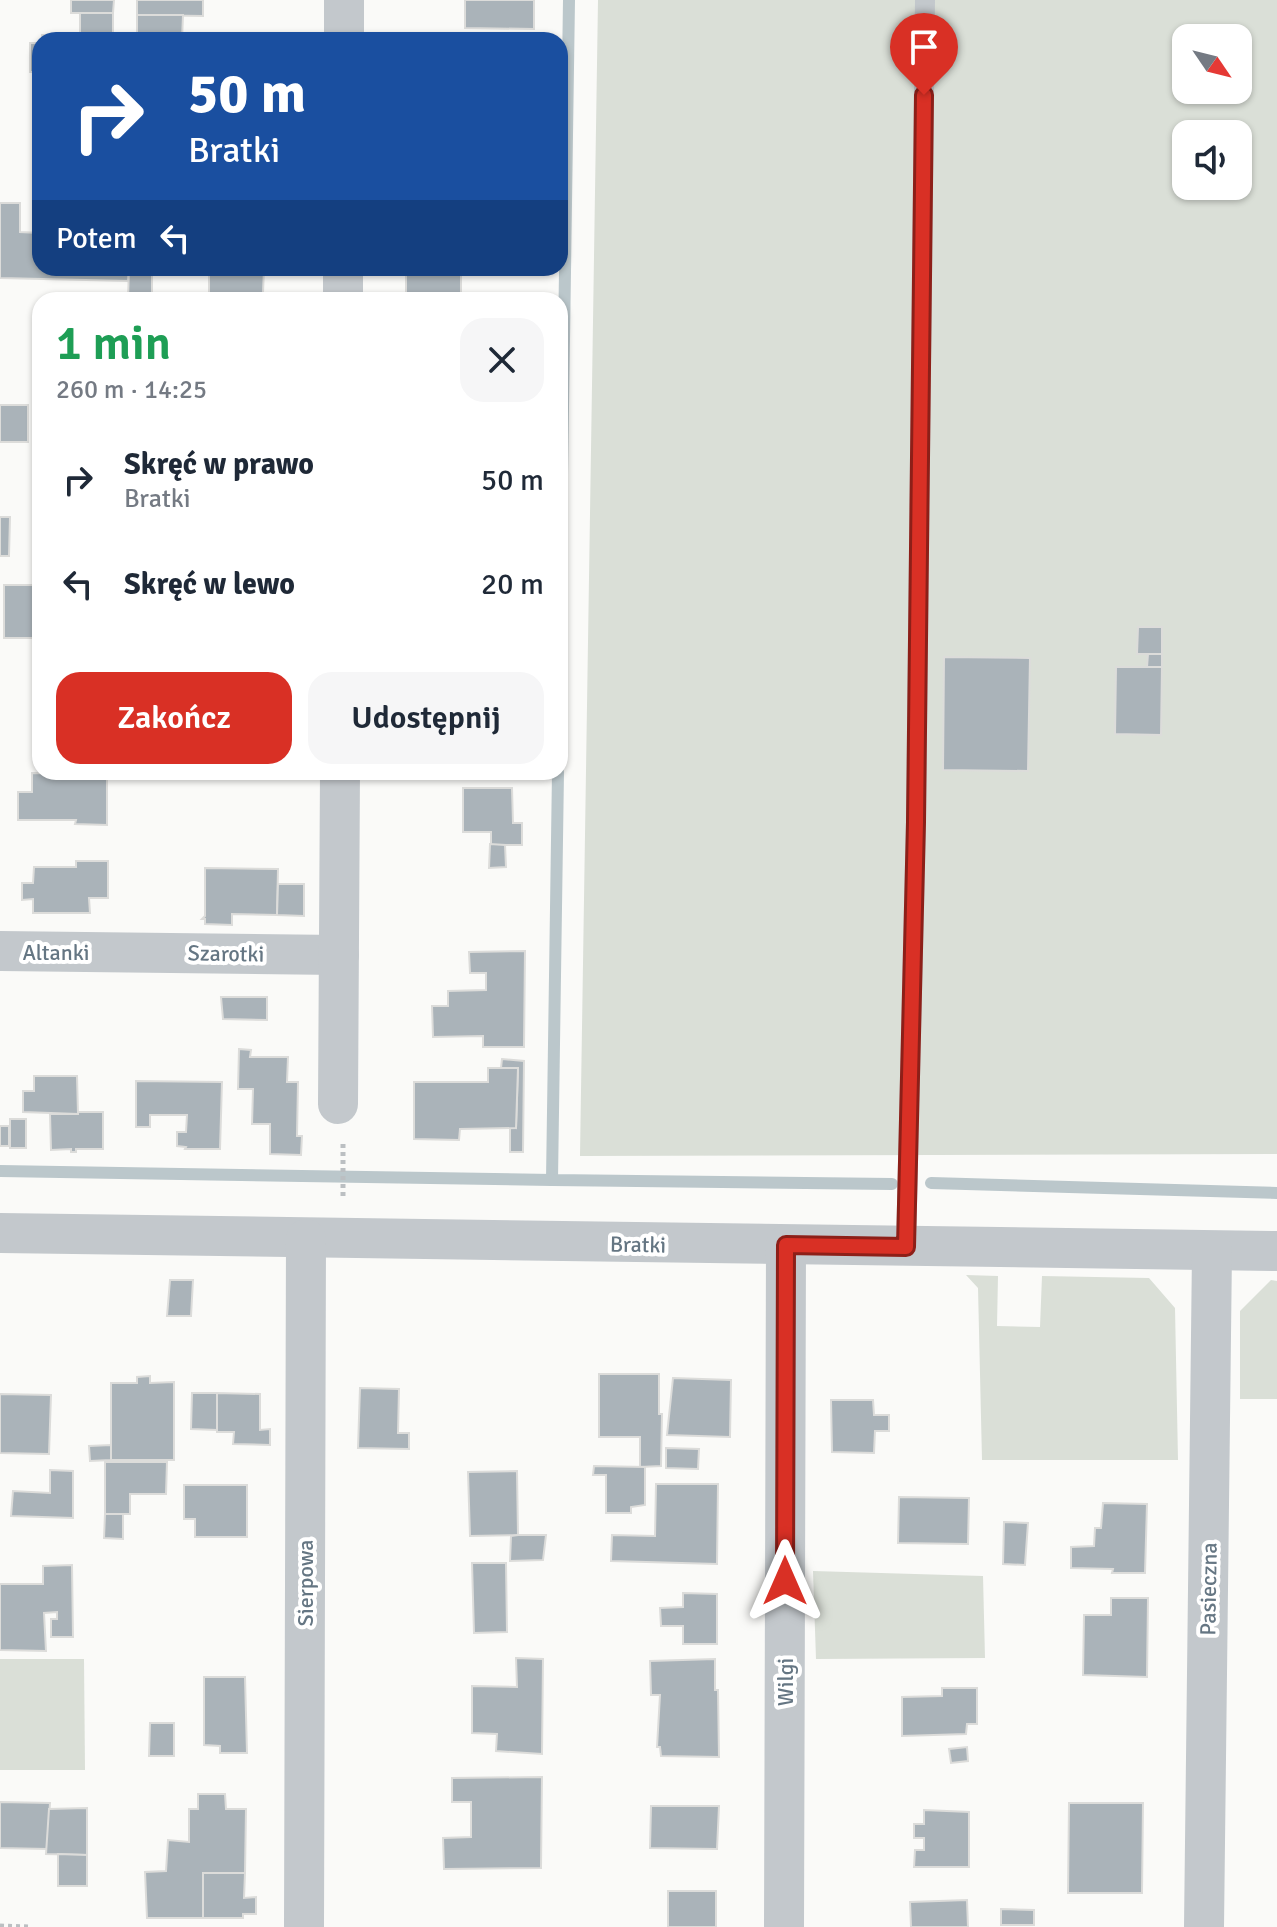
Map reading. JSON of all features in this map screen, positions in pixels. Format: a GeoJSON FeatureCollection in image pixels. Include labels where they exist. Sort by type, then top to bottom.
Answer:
{"type":"FeatureCollection","features":[{"type":"Feature","properties":{"kind":"street"},"geometry":{"type":"LineString","coordinates":[[344,0],[344,32]]}},
{"type":"Feature","properties":{"kind":"street"},"geometry":{"type":"LineString","coordinates":[[338,1104],[340,780]]}},
{"type":"Feature","properties":{"kind":"street","name":"Altanki"},"geometry":{"type":"LineString","coordinates":[[0,951],[113,952]]}},
{"type":"Feature","properties":{"kind":"street","name":"Szarotki"},"geometry":{"type":"LineString","coordinates":[[113,952],[339,955]]}},
{"type":"Feature","properties":{"kind":"street","name":"Bratki"},"geometry":{"type":"LineString","coordinates":[[0,1233],[1277,1251]]}},
{"type":"Feature","properties":{"kind":"street","name":"Sierpowa"},"geometry":{"type":"LineString","coordinates":[[304,1927],[306,1239]]}},
{"type":"Feature","properties":{"kind":"street","name":"Wilgi"},"geometry":{"type":"LineString","coordinates":[[784,1927],[786,1245]]}},
{"type":"Feature","properties":{"kind":"street","name":"Pasieczna"},"geometry":{"type":"LineString","coordinates":[[1204,1927],[1212,1251]]}},
{"type":"Feature","properties":{"kind":"lane"},"geometry":{"type":"LineString","coordinates":[[906,1247],[916,822],[925,0]]}},
{"type":"Feature","properties":{"kind":"path"},"geometry":{"type":"LineString","coordinates":[[343,1192],[344,1160]]}},
{"type":"Feature","properties":{"kind":"path"},"geometry":{"type":"LineString","coordinates":[[0,1926],[29,1927]]}},
{"type":"Feature","properties":{"kind":"shaded area"},"geometry":{"type":"Polygon","coordinates":[[[598,0],[1277,0],[1277,1154],[580,1156],[598,0]]]}},
{"type":"Feature","properties":{"kind":"shaded area"},"geometry":{"type":"Polygon","coordinates":[[[966,1275],[998,1276],[997,1326],[1040,1327],[1042,1276],[1149,1278],[1175,1308],[1178,1460],[982,1460],[978,1288],[966,1275]]]}},
{"type":"Feature","properties":{"kind":"shaded area"},"geometry":{"type":"Polygon","coordinates":[[[1271,1280],[1277,1281],[1277,1399],[1240,1399],[1240,1311],[1271,1280]]]}},
{"type":"Feature","properties":{"kind":"shaded area"},"geometry":{"type":"Polygon","coordinates":[[[813,1571],[983,1576],[985,1658],[816,1659],[813,1571]]]}},
{"type":"Feature","properties":{"kind":"shaded area"},"geometry":{"type":"Polygon","coordinates":[[[0,1659],[84,1659],[85,1770],[0,1770],[0,1659]]]}},
{"type":"Feature","properties":{"kind":"building"},"geometry":{"type":"Polygon","coordinates":[[[71,0],[114,0],[113,13],[71,13],[71,0]]]}},
{"type":"Feature","properties":{"kind":"building"},"geometry":{"type":"Polygon","coordinates":[[[137,0],[203,0],[203,16],[137,15],[137,0]]]}},
{"type":"Feature","properties":{"kind":"building"},"geometry":{"type":"Polygon","coordinates":[[[465,0],[534,0],[534,29],[465,28],[465,0]]]}},
{"type":"Feature","properties":{"kind":"building"},"geometry":{"type":"Polygon","coordinates":[[[80,13],[113,13],[113,32],[80,32],[80,13]]]}},
{"type":"Feature","properties":{"kind":"building"},"geometry":{"type":"Polygon","coordinates":[[[137,15],[183,15],[182,32],[137,32],[137,15]]]}},
{"type":"Feature","properties":{"kind":"building"},"geometry":{"type":"Polygon","coordinates":[[[30,43],[32,43],[32,72],[30,43]]]}},
{"type":"Feature","properties":{"kind":"building"},"geometry":{"type":"Polygon","coordinates":[[[0,203],[20,203],[20,232],[32,233],[32,276],[128,276],[128,281],[0,278],[0,203]]]}},
{"type":"Feature","properties":{"kind":"building"},"geometry":{"type":"Polygon","coordinates":[[[129,276],[152,276],[152,292],[128,292],[129,276]]]}},
{"type":"Feature","properties":{"kind":"building"},"geometry":{"type":"Polygon","coordinates":[[[209,276],[264,276],[263,292],[209,292],[209,276]]]}},
{"type":"Feature","properties":{"kind":"building"},"geometry":{"type":"Polygon","coordinates":[[[406,276],[461,276],[461,292],[406,292],[406,276]]]}},
{"type":"Feature","properties":{"kind":"building"},"geometry":{"type":"Polygon","coordinates":[[[0,405],[28,405],[28,442],[0,442],[0,405]]]}},
{"type":"Feature","properties":{"kind":"building"},"geometry":{"type":"Polygon","coordinates":[[[0,517],[10,517],[9,556],[0,556],[0,517]]]}},
{"type":"Feature","properties":{"kind":"building"},"geometry":{"type":"Polygon","coordinates":[[[4,585],[32,585],[32,638],[4,638],[4,585]]]}},
{"type":"Feature","properties":{"kind":"building"},"geometry":{"type":"Polygon","coordinates":[[[1138,627],[1162,627],[1162,654],[1137,654],[1138,627]]]}},
{"type":"Feature","properties":{"kind":"building"},"geometry":{"type":"Polygon","coordinates":[[[1148,654],[1162,654],[1162,667],[1147,667],[1148,654]]]}},
{"type":"Feature","properties":{"kind":"building"},"geometry":{"type":"Polygon","coordinates":[[[944,657],[1030,658],[1028,771],[943,770],[944,657]]]}},
{"type":"Feature","properties":{"kind":"building"},"geometry":{"type":"Polygon","coordinates":[[[1116,667],[1162,667],[1161,735],[1115,734],[1116,667]]]}},
{"type":"Feature","properties":{"kind":"building"},"geometry":{"type":"Polygon","coordinates":[[[32,780],[107,780],[107,825],[75,824],[76,820],[18,820],[18,792],[32,792],[32,780]]]}},
{"type":"Feature","properties":{"kind":"building"},"geometry":{"type":"Polygon","coordinates":[[[463,788],[512,788],[513,823],[522,823],[522,845],[491,845],[491,832],[463,832],[463,788]]]}},
{"type":"Feature","properties":{"kind":"building"},"geometry":{"type":"Polygon","coordinates":[[[490,844],[505,845],[506,867],[489,868],[490,844]]]}},
{"type":"Feature","properties":{"kind":"building"},"geometry":{"type":"Polygon","coordinates":[[[76,861],[108,861],[108,898],[89,898],[90,913],[33,913],[33,899],[22,900],[22,883],[33,883],[34,867],[76,867],[76,861]]]}},
{"type":"Feature","properties":{"kind":"building"},"geometry":{"type":"Polygon","coordinates":[[[205,868],[278,869],[277,915],[232,914],[232,925],[205,924],[205,919],[202,919],[205,916],[205,868]]]}},
{"type":"Feature","properties":{"kind":"building"},"geometry":{"type":"Polygon","coordinates":[[[278,884],[304,884],[304,916],[277,915],[278,884]]]}},
{"type":"Feature","properties":{"kind":"building"},"geometry":{"type":"Polygon","coordinates":[[[525,951],[524,1047],[483,1047],[483,1036],[433,1037],[432,1006],[448,1006],[448,991],[486,990],[486,973],[470,973],[469,952],[525,951]]]}},
{"type":"Feature","properties":{"kind":"building"},"geometry":{"type":"Polygon","coordinates":[[[221,997],[267,997],[267,1020],[223,1019],[221,997]]]}},
{"type":"Feature","properties":{"kind":"building"},"geometry":{"type":"Polygon","coordinates":[[[239,1049],[251,1050],[250,1057],[288,1057],[287,1082],[298,1082],[297,1136],[302,1136],[301,1155],[270,1154],[270,1124],[252,1124],[253,1089],[238,1089],[239,1049]]]}},
{"type":"Feature","properties":{"kind":"building"},"geometry":{"type":"Polygon","coordinates":[[[502,1059],[524,1061],[523,1152],[510,1152],[510,1127],[516,1128],[518,1068],[501,1068],[502,1059]]]}},
{"type":"Feature","properties":{"kind":"building"},"geometry":{"type":"Polygon","coordinates":[[[488,1068],[518,1068],[516,1128],[460,1129],[459,1140],[414,1139],[414,1082],[488,1082],[488,1068]]]}},
{"type":"Feature","properties":{"kind":"building"},"geometry":{"type":"Polygon","coordinates":[[[34,1076],[77,1076],[78,1114],[23,1112],[23,1091],[34,1091],[34,1076]]]}},
{"type":"Feature","properties":{"kind":"building"},"geometry":{"type":"Polygon","coordinates":[[[136,1081],[222,1082],[220,1149],[185,1149],[177,1146],[177,1132],[186,1132],[187,1115],[150,1115],[150,1127],[136,1127],[136,1081]]]}},
{"type":"Feature","properties":{"kind":"building"},"geometry":{"type":"Polygon","coordinates":[[[103,1112],[103,1149],[76,1149],[76,1152],[71,1152],[71,1149],[51,1150],[50,1114],[103,1112]]]}},
{"type":"Feature","properties":{"kind":"building"},"geometry":{"type":"Polygon","coordinates":[[[10,1119],[26,1119],[26,1148],[10,1148],[10,1119]]]}},
{"type":"Feature","properties":{"kind":"building"},"geometry":{"type":"Polygon","coordinates":[[[0,1126],[9,1126],[9,1146],[0,1146],[0,1126]]]}},
{"type":"Feature","properties":{"kind":"building"},"geometry":{"type":"Polygon","coordinates":[[[170,1280],[193,1280],[191,1316],[167,1316],[170,1280]]]}},
{"type":"Feature","properties":{"kind":"building"},"geometry":{"type":"Polygon","coordinates":[[[599,1374],[659,1374],[661,1466],[640,1467],[640,1437],[599,1437],[599,1374]]]}},
{"type":"Feature","properties":{"kind":"building"},"geometry":{"type":"Polygon","coordinates":[[[150,1376],[150,1383],[174,1382],[174,1460],[111,1460],[111,1383],[137,1383],[137,1377],[150,1376]]]}},
{"type":"Feature","properties":{"kind":"building"},"geometry":{"type":"Polygon","coordinates":[[[673,1378],[731,1380],[730,1437],[667,1435],[673,1378]]]}},
{"type":"Feature","properties":{"kind":"building"},"geometry":{"type":"Polygon","coordinates":[[[360,1388],[399,1389],[398,1433],[409,1433],[409,1449],[358,1448],[360,1388]]]}},
{"type":"Feature","properties":{"kind":"building"},"geometry":{"type":"Polygon","coordinates":[[[192,1393],[217,1393],[217,1430],[191,1429],[192,1393]]]}},
{"type":"Feature","properties":{"kind":"building"},"geometry":{"type":"Polygon","coordinates":[[[217,1393],[260,1394],[260,1430],[270,1429],[270,1445],[233,1444],[234,1432],[217,1432],[217,1393]]]}},
{"type":"Feature","properties":{"kind":"building"},"geometry":{"type":"Polygon","coordinates":[[[0,1394],[51,1395],[49,1454],[0,1453],[0,1394]]]}},
{"type":"Feature","properties":{"kind":"building"},"geometry":{"type":"Polygon","coordinates":[[[831,1400],[873,1400],[874,1415],[889,1415],[889,1431],[875,1431],[874,1453],[832,1452],[831,1400]]]}},
{"type":"Feature","properties":{"kind":"building"},"geometry":{"type":"Polygon","coordinates":[[[111,1445],[111,1460],[90,1461],[89,1446],[111,1445]]]}},
{"type":"Feature","properties":{"kind":"building"},"geometry":{"type":"Polygon","coordinates":[[[666,1448],[699,1449],[698,1469],[666,1468],[666,1448]]]}},
{"type":"Feature","properties":{"kind":"building"},"geometry":{"type":"Polygon","coordinates":[[[105,1462],[167,1462],[166,1494],[130,1494],[130,1514],[105,1514],[105,1462]]]}},
{"type":"Feature","properties":{"kind":"building"},"geometry":{"type":"Polygon","coordinates":[[[594,1466],[645,1467],[645,1505],[631,1507],[631,1513],[606,1513],[606,1475],[593,1475],[594,1466]]]}},
{"type":"Feature","properties":{"kind":"building"},"geometry":{"type":"Polygon","coordinates":[[[50,1470],[73,1471],[73,1518],[11,1516],[13,1491],[50,1493],[50,1470]]]}},
{"type":"Feature","properties":{"kind":"building"},"geometry":{"type":"Polygon","coordinates":[[[517,1471],[518,1535],[470,1536],[468,1472],[517,1471]]]}},
{"type":"Feature","properties":{"kind":"building"},"geometry":{"type":"Polygon","coordinates":[[[656,1484],[718,1484],[717,1564],[611,1561],[612,1535],[655,1536],[656,1484]]]}},
{"type":"Feature","properties":{"kind":"building"},"geometry":{"type":"Polygon","coordinates":[[[184,1485],[247,1485],[247,1537],[195,1537],[195,1519],[184,1519],[184,1485]]]}},
{"type":"Feature","properties":{"kind":"building"},"geometry":{"type":"Polygon","coordinates":[[[899,1497],[969,1498],[968,1544],[898,1543],[899,1497]]]}},
{"type":"Feature","properties":{"kind":"building"},"geometry":{"type":"Polygon","coordinates":[[[1103,1503],[1147,1504],[1145,1573],[1071,1568],[1071,1547],[1094,1546],[1095,1528],[1101,1528],[1103,1503]]]}},
{"type":"Feature","properties":{"kind":"building"},"geometry":{"type":"Polygon","coordinates":[[[105,1514],[123,1514],[123,1539],[104,1538],[105,1514]]]}},
{"type":"Feature","properties":{"kind":"building"},"geometry":{"type":"Polygon","coordinates":[[[1004,1522],[1028,1523],[1025,1565],[1003,1564],[1004,1522]]]}},
{"type":"Feature","properties":{"kind":"building"},"geometry":{"type":"Polygon","coordinates":[[[546,1535],[543,1560],[510,1561],[511,1536],[546,1535]]]}},
{"type":"Feature","properties":{"kind":"building"},"geometry":{"type":"Polygon","coordinates":[[[472,1563],[506,1563],[507,1632],[474,1633],[472,1563]]]}},
{"type":"Feature","properties":{"kind":"building"},"geometry":{"type":"Polygon","coordinates":[[[72,1565],[73,1637],[51,1637],[51,1619],[57,1619],[57,1612],[44,1613],[46,1651],[0,1650],[0,1584],[43,1584],[43,1566],[72,1565]]]}},
{"type":"Feature","properties":{"kind":"building"},"geometry":{"type":"Polygon","coordinates":[[[683,1593],[717,1594],[717,1644],[683,1644],[683,1626],[661,1626],[660,1608],[683,1607],[683,1593]]]}},
{"type":"Feature","properties":{"kind":"building"},"geometry":{"type":"Polygon","coordinates":[[[1111,1598],[1148,1598],[1147,1677],[1083,1675],[1084,1615],[1111,1615],[1111,1598]]]}},
{"type":"Feature","properties":{"kind":"building"},"geometry":{"type":"Polygon","coordinates":[[[516,1658],[543,1659],[542,1754],[496,1751],[497,1734],[472,1733],[472,1686],[517,1687],[516,1658]]]}},
{"type":"Feature","properties":{"kind":"building"},"geometry":{"type":"Polygon","coordinates":[[[715,1659],[719,1757],[661,1756],[660,1747],[657,1747],[660,1695],[651,1695],[650,1661],[715,1659]]]}},
{"type":"Feature","properties":{"kind":"building"},"geometry":{"type":"Polygon","coordinates":[[[204,1677],[245,1677],[247,1753],[220,1753],[220,1746],[204,1745],[204,1677]]]}},
{"type":"Feature","properties":{"kind":"building"},"geometry":{"type":"Polygon","coordinates":[[[942,1688],[977,1688],[977,1724],[967,1724],[966,1734],[902,1736],[902,1697],[942,1696],[942,1688]]]}},
{"type":"Feature","properties":{"kind":"building"},"geometry":{"type":"Polygon","coordinates":[[[150,1723],[174,1723],[174,1756],[149,1756],[150,1723]]]}},
{"type":"Feature","properties":{"kind":"building"},"geometry":{"type":"Polygon","coordinates":[[[967,1747],[968,1761],[951,1763],[949,1749],[967,1747]]]}},
{"type":"Feature","properties":{"kind":"building"},"geometry":{"type":"Polygon","coordinates":[[[542,1777],[541,1868],[444,1869],[443,1838],[471,1837],[471,1802],[452,1802],[452,1778],[542,1777]]]}},
{"type":"Feature","properties":{"kind":"building"},"geometry":{"type":"Polygon","coordinates":[[[198,1794],[225,1794],[226,1809],[246,1809],[245,1873],[203,1873],[203,1918],[147,1918],[145,1872],[166,1871],[168,1840],[189,1842],[189,1809],[198,1809],[198,1794]]]}},
{"type":"Feature","properties":{"kind":"building"},"geometry":{"type":"Polygon","coordinates":[[[0,1802],[50,1803],[47,1849],[0,1848],[0,1802]]]}},
{"type":"Feature","properties":{"kind":"building"},"geometry":{"type":"Polygon","coordinates":[[[1069,1803],[1143,1803],[1142,1893],[1068,1893],[1069,1803]]]}},
{"type":"Feature","properties":{"kind":"building"},"geometry":{"type":"Polygon","coordinates":[[[651,1806],[719,1806],[717,1849],[650,1848],[651,1806]]]}},
{"type":"Feature","properties":{"kind":"building"},"geometry":{"type":"Polygon","coordinates":[[[87,1808],[87,1855],[46,1854],[49,1809],[87,1808]]]}},
{"type":"Feature","properties":{"kind":"building"},"geometry":{"type":"Polygon","coordinates":[[[924,1810],[969,1812],[969,1867],[914,1867],[915,1850],[924,1850],[924,1838],[914,1838],[914,1824],[924,1824],[924,1810]]]}},
{"type":"Feature","properties":{"kind":"building"},"geometry":{"type":"Polygon","coordinates":[[[58,1854],[87,1855],[87,1886],[58,1886],[58,1854]]]}},
{"type":"Feature","properties":{"kind":"building"},"geometry":{"type":"Polygon","coordinates":[[[203,1873],[245,1873],[244,1898],[256,1897],[256,1914],[243,1914],[243,1918],[203,1918],[203,1873]]]}},
{"type":"Feature","properties":{"kind":"building"},"geometry":{"type":"Polygon","coordinates":[[[668,1891],[716,1891],[716,1927],[668,1927],[668,1891]]]}},
{"type":"Feature","properties":{"kind":"building"},"geometry":{"type":"Polygon","coordinates":[[[967,1900],[968,1927],[911,1927],[910,1902],[967,1900]]]}},
{"type":"Feature","properties":{"kind":"building"},"geometry":{"type":"Polygon","coordinates":[[[1001,1909],[1034,1910],[1034,1925],[1001,1925],[1001,1909]]]}},
{"type":"Feature","properties":{"kind":"waterway"},"geometry":{"type":"LineString","coordinates":[[568,68],[569,0]]}},
{"type":"Feature","properties":{"kind":"waterway"},"geometry":{"type":"LineString","coordinates":[[565,276],[565,292]]}},
{"type":"Feature","properties":{"kind":"waterway"},"geometry":{"type":"LineString","coordinates":[[558,780],[552,1180],[892,1184]]}},
{"type":"Feature","properties":{"kind":"waterway"},"geometry":{"type":"LineString","coordinates":[[0,1171],[552,1180]]}},
{"type":"Feature","properties":{"kind":"waterway"},"geometry":{"type":"LineString","coordinates":[[931,1183],[1277,1193]]}},
{"type":"Feature","properties":{"kind":"route"},"geometry":{"type":"LineString","coordinates":[[785,1581],[786,1245],[906,1247],[916,822],[924,95]]}}]}
